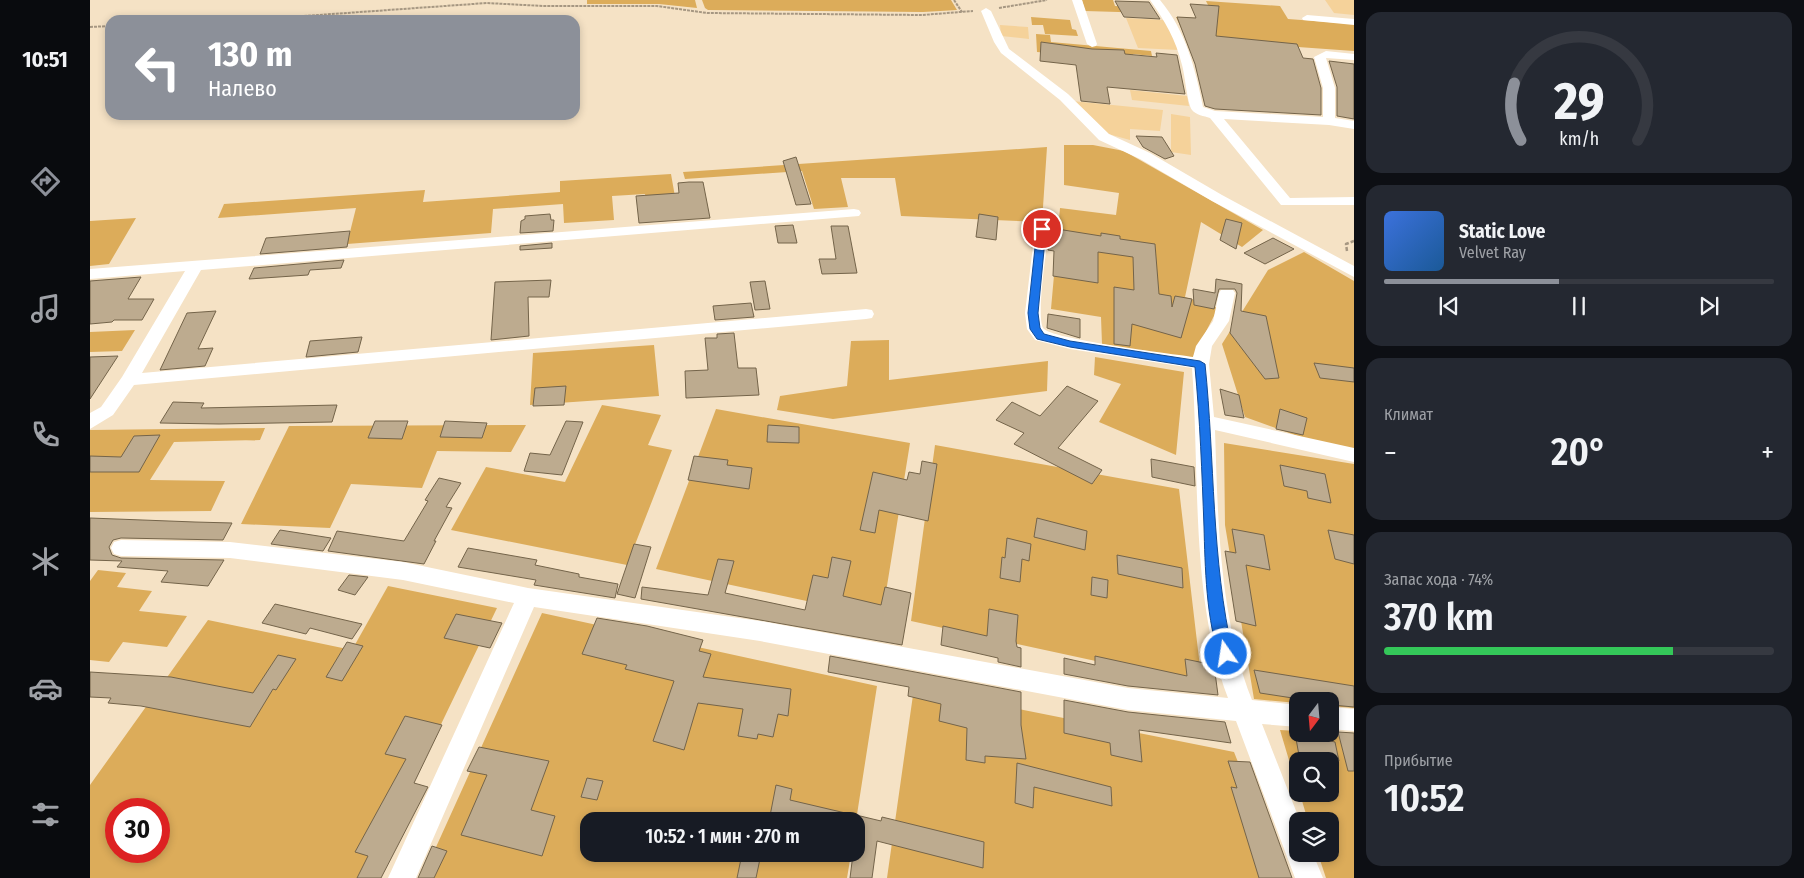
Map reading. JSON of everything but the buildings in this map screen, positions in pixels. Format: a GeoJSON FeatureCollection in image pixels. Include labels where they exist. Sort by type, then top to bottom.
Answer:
{"type":"FeatureCollection","features":[{"type":"Feature","properties":{"kind":"street"},"geometry":{"type":"LineString","coordinates":[[1155,0],[1176,31],[1188,61],[1197,108],[1201,111],[1214,115],[1329,121],[1354,125]]}},
{"type":"Feature","properties":{"kind":"street"},"geometry":{"type":"LineString","coordinates":[[1307,18],[1354,22]]}},
{"type":"Feature","properties":{"kind":"street"},"geometry":{"type":"LineString","coordinates":[[1214,115],[1286,202],[1354,201]]}},
{"type":"Feature","properties":{"kind":"street"},"geometry":{"type":"LineString","coordinates":[[1042,229],[1033,313],[1035,329],[1041,336],[1070,344],[1200,364]]}},
{"type":"Feature","properties":{"kind":"street"},"geometry":{"type":"LineString","coordinates":[[90,422],[107,411],[129,380],[196,265]]}},
{"type":"Feature","properties":{"kind":"street"},"geometry":{"type":"LineString","coordinates":[[1228,292],[1222,321],[1204,346],[1200,364],[1205,421],[1207,500],[1217,614],[1230,673],[1289,826]]}},
{"type":"Feature","properties":{"kind":"street"},"geometry":{"type":"LineString","coordinates":[[129,380],[866,314]]}},
{"type":"Feature","properties":{"kind":"street"},"geometry":{"type":"LineString","coordinates":[[1205,421],[1290,442],[1354,455]]}},
{"type":"Feature","properties":{"kind":"street"},"geometry":{"type":"LineString","coordinates":[[121,548],[230,550],[402,571],[528,597],[760,631],[1128,699],[1289,715]]}},
{"type":"Feature","properties":{"kind":"street"},"geometry":{"type":"LineString","coordinates":[[402,878],[528,597]]}},
{"type":"Feature","properties":{"kind":"street"},"geometry":{"type":"LineString","coordinates":[[1339,719],[1354,720]]}},
{"type":"Feature","properties":{"kind":"street"},"geometry":{"type":"LineString","coordinates":[[1303,862],[1309,878]]}},
{"type":"Feature","properties":{"kind":"lane"},"geometry":{"type":"LineString","coordinates":[[1077,0],[1092,44]]}},
{"type":"Feature","properties":{"kind":"lane"},"geometry":{"type":"LineString","coordinates":[[986,11],[994,23],[998,43],[1005,51],[1064,97],[1104,137],[1145,156],[1354,272]]}},
{"type":"Feature","properties":{"kind":"lane"},"geometry":{"type":"LineString","coordinates":[[1329,121],[1331,107],[1329,82],[1320,57],[1326,54],[1354,57]]}},
{"type":"Feature","properties":{"kind":"lane"},"geometry":{"type":"LineString","coordinates":[[90,274],[854,213]]}},
{"type":"Feature","properties":{"kind":"path"},"geometry":{"type":"LineString","coordinates":[[954,0],[962,12]]}},
{"type":"Feature","properties":{"kind":"path"},"geometry":{"type":"LineString","coordinates":[[318,15],[487,3],[543,6],[657,6],[707,13],[922,15],[986,11],[1047,0]]}},
{"type":"Feature","properties":{"kind":"path"},"geometry":{"type":"LineString","coordinates":[[90,27],[105,26]]}},
{"type":"Feature","properties":{"kind":"shaded area"},"geometry":{"type":"Polygon","coordinates":[[[587,0],[695,0],[697,8],[659,4],[587,4],[587,0]]]}},
{"type":"Feature","properties":{"kind":"shaded area"},"geometry":{"type":"Polygon","coordinates":[[[702,0],[951,0],[957,10],[923,12],[708,10],[705,8],[702,0]]]}},
{"type":"Feature","properties":{"kind":"shaded area"},"geometry":{"type":"Polygon","coordinates":[[[1082,0],[1113,0],[1115,6],[1149,8],[1152,13],[1085,11],[1082,0]]]}},
{"type":"Feature","properties":{"kind":"shaded area"},"geometry":{"type":"Polygon","coordinates":[[[1325,0],[1354,0],[1354,15],[1334,13],[1325,0]]]}},
{"type":"Feature","properties":{"kind":"shaded area"},"geometry":{"type":"Polygon","coordinates":[[[1206,1],[1280,6],[1288,19],[1354,24],[1354,51],[1186,39],[1176,17],[1215,19],[1206,1]]]}},
{"type":"Feature","properties":{"kind":"shaded area"},"geometry":{"type":"Polygon","coordinates":[[[1031,17],[1070,20],[1072,29],[1076,30],[1078,36],[1045,34],[1043,25],[1032,25],[1031,17]]]}},
{"type":"Feature","properties":{"kind":"shaded area"},"geometry":{"type":"Polygon","coordinates":[[[1126,18],[1165,20],[1179,50],[1138,48],[1126,18]]]}},
{"type":"Feature","properties":{"kind":"shaded area"},"geometry":{"type":"Polygon","coordinates":[[[1000,25],[1028,27],[1029,39],[1001,36],[1000,25]]]}},
{"type":"Feature","properties":{"kind":"shaded area"},"geometry":{"type":"Polygon","coordinates":[[[1036,34],[1050,35],[1051,42],[1151,51],[1152,56],[1133,54],[1135,65],[1107,58],[1037,52],[1036,34]]]}},
{"type":"Feature","properties":{"kind":"shaded area"},"geometry":{"type":"Polygon","coordinates":[[[1130,90],[1187,96],[1189,106],[1132,100],[1130,90]]]}},
{"type":"Feature","properties":{"kind":"shaded area"},"geometry":{"type":"Polygon","coordinates":[[[1072,101],[1163,110],[1160,131],[1130,129],[1130,140],[1101,132],[1072,101]]]}},
{"type":"Feature","properties":{"kind":"shaded area"},"geometry":{"type":"Polygon","coordinates":[[[1171,114],[1190,117],[1191,155],[1171,152],[1171,114]]]}},
{"type":"Feature","properties":{"kind":"shaded area"},"geometry":{"type":"Polygon","coordinates":[[[1064,145],[1093,145],[1124,151],[1263,230],[1242,247],[1201,222],[1185,297],[1218,308],[1191,361],[1102,344],[1101,317],[1051,309],[1060,208],[1116,215],[1119,193],[1064,185],[1064,145]]]}},
{"type":"Feature","properties":{"kind":"shaded area"},"geometry":{"type":"Polygon","coordinates":[[[1047,147],[1042,222],[901,216],[895,178],[841,178],[848,207],[814,209],[802,171],[685,179],[683,172],[1047,147]]]}},
{"type":"Feature","properties":{"kind":"shaded area"},"geometry":{"type":"Polygon","coordinates":[[[671,174],[677,208],[647,210],[645,194],[612,196],[614,220],[564,223],[563,204],[493,209],[491,233],[347,244],[356,208],[218,218],[224,204],[425,190],[423,202],[560,192],[560,181],[671,174]]]}},
{"type":"Feature","properties":{"kind":"shaded area"},"geometry":{"type":"Polygon","coordinates":[[[136,218],[109,264],[90,266],[90,221],[136,218]]]}},
{"type":"Feature","properties":{"kind":"shaded area"},"geometry":{"type":"Polygon","coordinates":[[[1304,252],[1354,281],[1354,451],[1328,447],[1245,417],[1222,344],[1268,270],[1304,252]]]}},
{"type":"Feature","properties":{"kind":"shaded area"},"geometry":{"type":"Polygon","coordinates":[[[135,330],[122,351],[90,352],[90,332],[135,330]]]}},
{"type":"Feature","properties":{"kind":"shaded area"},"geometry":{"type":"Polygon","coordinates":[[[889,340],[889,380],[1048,361],[1047,391],[833,419],[777,410],[780,396],[847,386],[851,341],[889,340]]]}},
{"type":"Feature","properties":{"kind":"shaded area"},"geometry":{"type":"Polygon","coordinates":[[[654,345],[659,396],[530,405],[533,353],[654,345]]]}},
{"type":"Feature","properties":{"kind":"shaded area"},"geometry":{"type":"Polygon","coordinates":[[[1095,357],[1184,372],[1176,455],[1099,422],[1121,384],[1094,375],[1095,357]]]}},
{"type":"Feature","properties":{"kind":"shaded area"},"geometry":{"type":"Polygon","coordinates":[[[602,405],[661,415],[648,445],[672,450],[627,565],[451,530],[486,467],[565,482],[602,405]]]}},
{"type":"Feature","properties":{"kind":"shaded area"},"geometry":{"type":"Polygon","coordinates":[[[716,409],[910,443],[882,617],[656,569],[716,409]]]}},
{"type":"Feature","properties":{"kind":"shaded area"},"geometry":{"type":"Polygon","coordinates":[[[526,425],[511,452],[437,451],[422,488],[351,484],[330,528],[241,524],[289,426],[526,425]]]}},
{"type":"Feature","properties":{"kind":"shaded area"},"geometry":{"type":"Polygon","coordinates":[[[265,428],[260,440],[174,442],[150,480],[225,481],[211,511],[90,512],[90,430],[265,428]]]}},
{"type":"Feature","properties":{"kind":"shaded area"},"geometry":{"type":"Polygon","coordinates":[[[1224,443],[1354,464],[1354,708],[1339,707],[1339,692],[1289,692],[1289,702],[1254,699],[1225,525],[1224,443]]]}},
{"type":"Feature","properties":{"kind":"shaded area"},"geometry":{"type":"Polygon","coordinates":[[[935,445],[1179,489],[1202,684],[911,621],[935,445]]]}},
{"type":"Feature","properties":{"kind":"shaded area"},"geometry":{"type":"Polygon","coordinates":[[[98,570],[126,573],[117,587],[152,591],[139,611],[187,616],[167,647],[123,642],[109,662],[90,660],[90,581],[98,570]]]}},
{"type":"Feature","properties":{"kind":"shaded area"},"geometry":{"type":"Polygon","coordinates":[[[388,586],[497,608],[367,878],[90,878],[90,785],[208,620],[352,650],[388,586]]]}},
{"type":"Feature","properties":{"kind":"shaded area"},"geometry":{"type":"Polygon","coordinates":[[[542,613],[877,686],[857,812],[580,812],[580,862],[850,862],[847,878],[422,878],[542,613]]]}},
{"type":"Feature","properties":{"kind":"shaded area"},"geometry":{"type":"Polygon","coordinates":[[[914,688],[1234,752],[1284,878],[887,878],[914,688]]]}},
{"type":"Feature","properties":{"kind":"shaded area"},"geometry":{"type":"Polygon","coordinates":[[[1280,730],[1289,731],[1289,742],[1339,742],[1339,736],[1354,737],[1354,878],[1326,878],[1321,862],[1339,862],[1339,812],[1305,812],[1302,802],[1339,802],[1339,752],[1289,752],[1289,760],[1280,730]]]}},
{"type":"Feature","properties":{"kind":"route"},"geometry":{"type":"LineString","coordinates":[[1042,229],[1033,313],[1035,329],[1041,336],[1046,339],[1070,344],[1200,364],[1205,421],[1207,500],[1212,563],[1217,614],[1226,654]]}}]}
